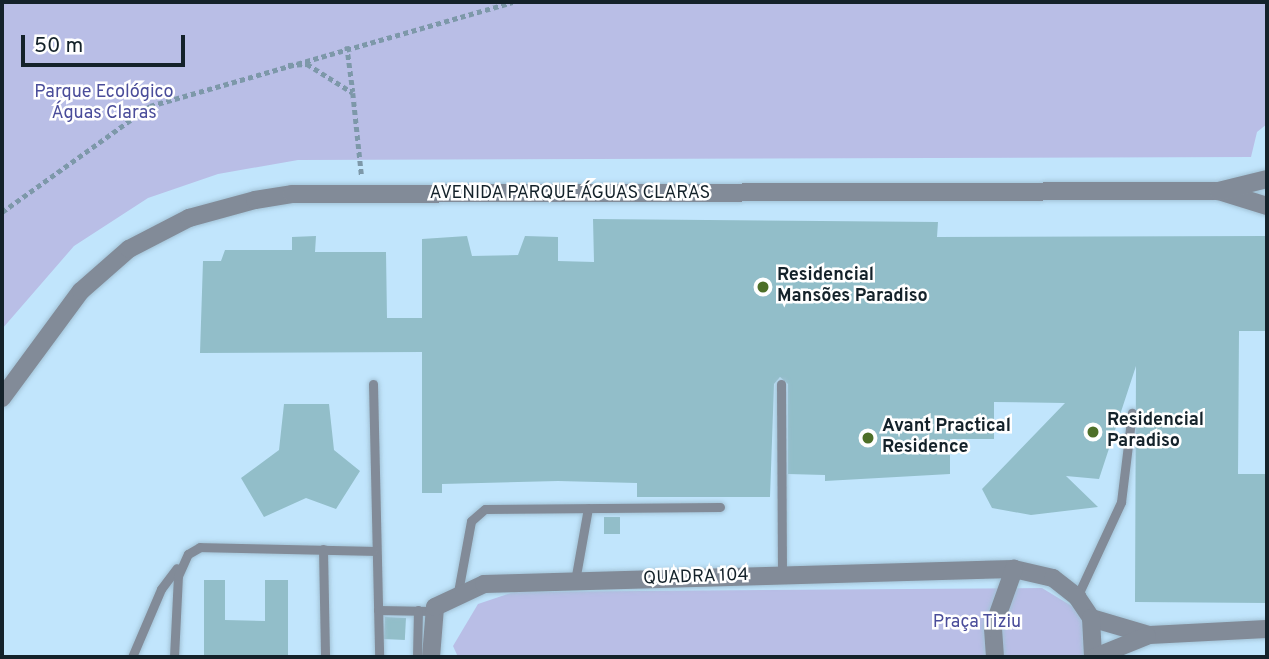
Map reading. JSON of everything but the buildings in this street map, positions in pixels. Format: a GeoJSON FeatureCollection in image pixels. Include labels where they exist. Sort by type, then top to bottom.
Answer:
{"type":"FeatureCollection","features":[{"type":"Feature","properties":{"kind":"street","name":"AVENIDA PARQUE ÁGUAS CLARAS"},"geometry":{"type":"LineString","coordinates":[[2,398],[81,291],[157,231],[255,200],[363,195],[1218,191],[1267,180]]}},
{"type":"Feature","properties":{"kind":"street","name":"AVENIDA PARQUE ÁGUAS CLARAS"},"geometry":{"type":"LineString","coordinates":[[1218,191],[1267,206]]}},
{"type":"Feature","properties":{"kind":"street","name":"QUADRA 104"},"geometry":{"type":"LineString","coordinates":[[425,611],[458,592],[484,584],[1014,569],[1045,575],[1077,597],[1091,618]]}},
{"type":"Feature","properties":{"kind":"street"},"geometry":{"type":"LineString","coordinates":[[995,657],[993,628],[1014,569]]}},
{"type":"Feature","properties":{"kind":"street"},"geometry":{"type":"LineString","coordinates":[[425,611],[431,657]]}},
{"type":"Feature","properties":{"kind":"street"},"geometry":{"type":"LineString","coordinates":[[1149,635],[1094,657],[1091,618],[1149,635],[1263,634]]}},
{"type":"Feature","properties":{"kind":"lane"},"geometry":{"type":"LineString","coordinates":[[373,384],[373,551],[379,657]]}},
{"type":"Feature","properties":{"kind":"lane"},"geometry":{"type":"LineString","coordinates":[[781,384],[782,575]]}},
{"type":"Feature","properties":{"kind":"lane"},"geometry":{"type":"LineString","coordinates":[[1077,597],[1121,502],[1132,413]]}},
{"type":"Feature","properties":{"kind":"lane"},"geometry":{"type":"LineString","coordinates":[[458,592],[475,514],[497,507],[720,507]]}},
{"type":"Feature","properties":{"kind":"lane"},"geometry":{"type":"LineString","coordinates":[[575,582],[588,508]]}},
{"type":"Feature","properties":{"kind":"lane"},"geometry":{"type":"LineString","coordinates":[[132,657],[160,589],[183,561],[212,543],[373,551]]}},
{"type":"Feature","properties":{"kind":"lane"},"geometry":{"type":"LineString","coordinates":[[323,549],[325,657]]}},
{"type":"Feature","properties":{"kind":"lane"},"geometry":{"type":"LineString","coordinates":[[174,657],[183,561]]}},
{"type":"Feature","properties":{"kind":"lane"},"geometry":{"type":"LineString","coordinates":[[378,610],[425,611],[418,657]]}},
{"type":"Feature","properties":{"kind":"path"},"geometry":{"type":"LineString","coordinates":[[2,212],[150,106],[347,46],[512,2]]}},
{"type":"Feature","properties":{"kind":"path"},"geometry":{"type":"LineString","coordinates":[[347,46],[363,195]]}},
{"type":"Feature","properties":{"kind":"path"},"geometry":{"type":"LineString","coordinates":[[280,66],[307,64],[353,93]]}},
{"type":"Feature","properties":{"kind":"green space","name":"Parque Ecológico Águas Claras"},"geometry":{"type":"Polygon","coordinates":[[[2,2],[1267,2],[1267,124],[1257,132],[1251,157],[298,160],[218,174],[148,198],[74,246],[2,329],[2,2]]]}},
{"type":"Feature","properties":{"kind":"green space","name":"Praça Tiziu"},"geometry":{"type":"Polygon","coordinates":[[[1042,588],[1075,608],[1091,637],[1086,657],[458,657],[453,646],[478,604],[514,592],[1042,588]]]}},
{"type":"Feature","properties":{"kind":"place","name":"Residencial Mansões Paradiso"},"geometry":{"type":"Point","coordinates":[763,287]}},
{"type":"Feature","properties":{"kind":"place","name":"Residencial Paradiso"},"geometry":{"type":"Point","coordinates":[1093,432]}},
{"type":"Feature","properties":{"kind":"place","name":"Avant Practical Residence"},"geometry":{"type":"Point","coordinates":[868,438]}}]}
